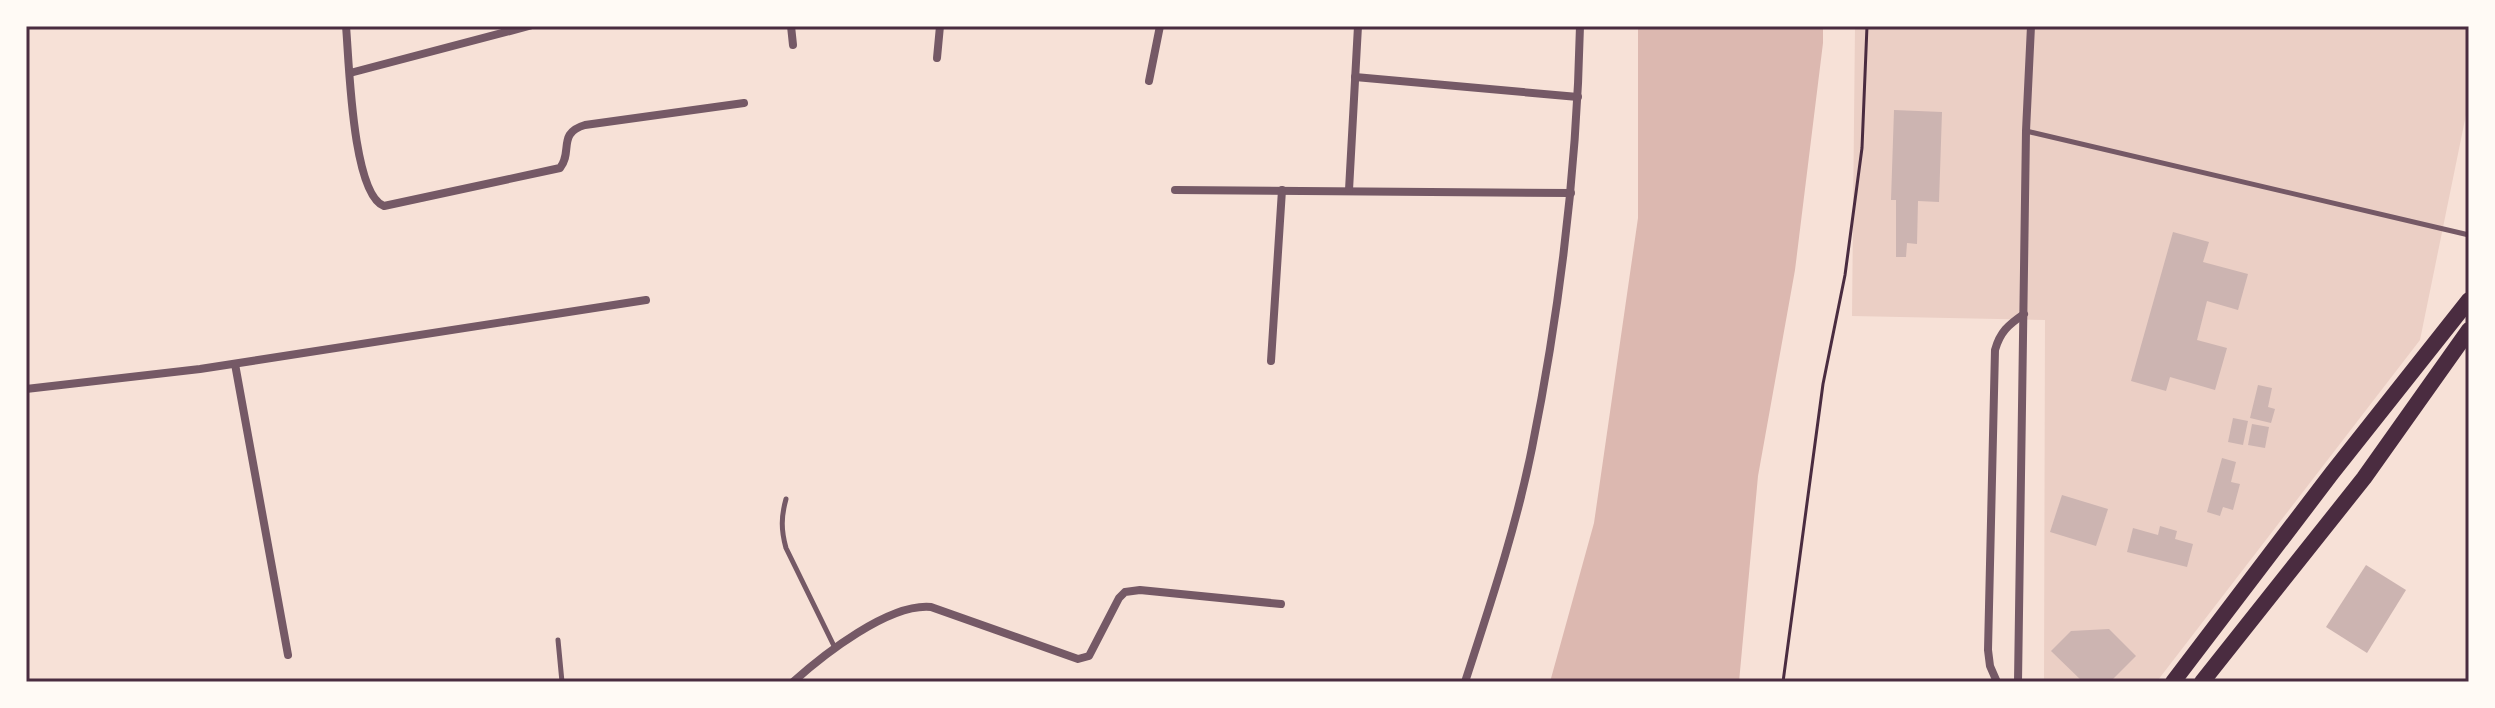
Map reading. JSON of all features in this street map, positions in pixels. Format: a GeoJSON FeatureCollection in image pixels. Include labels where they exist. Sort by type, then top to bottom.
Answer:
{"type":"FeatureCollection","features":[{"type":"Feature","properties":{"kind":"highway"},"geometry":{"type":"LineString","coordinates":[[2173,682],[2469,300]]}},
{"type":"Feature","properties":{"kind":"highway"},"geometry":{"type":"LineString","coordinates":[[2202,682],[2364,478],[2469,330]]}},
{"type":"Feature","properties":{"kind":"street"},"geometry":{"type":"LineString","coordinates":[[346,26],[357,146],[372,195],[377,203],[384,206],[560,168],[564,164],[570,134],[585,125],[744,103]]}},
{"type":"Feature","properties":{"kind":"street"},"geometry":{"type":"LineString","coordinates":[[350,73],[529,26]]}},
{"type":"Feature","properties":{"kind":"street"},"geometry":{"type":"LineString","coordinates":[[791,26],[793,45]]}},
{"type":"Feature","properties":{"kind":"street"},"geometry":{"type":"LineString","coordinates":[[937,58],[940,26]]}},
{"type":"Feature","properties":{"kind":"street"},"geometry":{"type":"LineString","coordinates":[[1149,81],[1160,26]]}},
{"type":"Feature","properties":{"kind":"street"},"geometry":{"type":"LineString","coordinates":[[1349,190],[1358,26]]}},
{"type":"Feature","properties":{"kind":"street"},"geometry":{"type":"LineString","coordinates":[[1465,682],[1500,571],[1532,451],[1571,193],[1580,26]]}},
{"type":"Feature","properties":{"kind":"street"},"geometry":{"type":"LineString","coordinates":[[2018,682],[2026,131],[2031,26]]}},
{"type":"Feature","properties":{"kind":"street"},"geometry":{"type":"LineString","coordinates":[[1355,77],[1578,97]]}},
{"type":"Feature","properties":{"kind":"street"},"geometry":{"type":"LineString","coordinates":[[1175,190],[1571,193]]}},
{"type":"Feature","properties":{"kind":"street"},"geometry":{"type":"LineString","coordinates":[[1271,361],[1282,190]]}},
{"type":"Feature","properties":{"kind":"street"},"geometry":{"type":"LineString","coordinates":[[26,389],[235,364],[646,300]]}},
{"type":"Feature","properties":{"kind":"street"},"geometry":{"type":"LineString","coordinates":[[1997,682],[1990,666],[1988,650],[1995,350],[1999,335],[2024,314]]}},
{"type":"Feature","properties":{"kind":"street"},"geometry":{"type":"LineString","coordinates":[[235,364],[288,655]]}},
{"type":"Feature","properties":{"kind":"street"},"geometry":{"type":"LineString","coordinates":[[793,682],[815,661],[879,621],[920,606],[931,607],[1084,659],[1092,653],[1119,598],[1125,592],[1140,590],[1281,604]]}},
{"type":"Feature","properties":{"kind":"lane"},"geometry":{"type":"LineString","coordinates":[[2026,131],[2469,235]]}},
{"type":"Feature","properties":{"kind":"lane"},"geometry":{"type":"LineString","coordinates":[[786,499],[781,531],[786,548],[835,648]]}},
{"type":"Feature","properties":{"kind":"lane"},"geometry":{"type":"LineString","coordinates":[[558,640],[562,682]]}},
{"type":"Feature","properties":{"kind":"path"},"geometry":{"type":"LineString","coordinates":[[1783,682],[1823,384],[1845,275],[1860,164],[1867,26]]}},
{"type":"Feature","properties":{"kind":"shaded area"},"geometry":{"type":"Polygon","coordinates":[[[1638,26],[1823,26],[1795,270],[1758,476],[1739,682],[1550,682],[1594,523],[1638,218],[1638,26]]]}},
{"type":"Feature","properties":{"kind":"shaded area"},"geometry":{"type":"Polygon","coordinates":[[[1855,26],[2469,26],[2469,100],[2420,340],[2158,680],[2044,682],[2045,320],[1852,316],[1855,26]]]}},
{"type":"Feature","properties":{"kind":"building"},"geometry":{"type":"Polygon","coordinates":[[[1894,110],[1942,112],[1939,202],[1918,201],[1917,244],[1907,243],[1906,257],[1896,257],[1896,200],[1891,200],[1894,110]]]}},
{"type":"Feature","properties":{"kind":"building"},"geometry":{"type":"Polygon","coordinates":[[[2173,232],[2209,242],[2203,262],[2248,274],[2238,310],[2207,301],[2197,340],[2227,348],[2215,390],[2170,377],[2166,391],[2131,381],[2173,232]]]}},
{"type":"Feature","properties":{"kind":"building"},"geometry":{"type":"Polygon","coordinates":[[[2258,385],[2272,388],[2268,407],[2275,409],[2271,423],[2250,418],[2258,385]]]}},
{"type":"Feature","properties":{"kind":"building"},"geometry":{"type":"Polygon","coordinates":[[[2233,418],[2248,421],[2243,445],[2228,442],[2233,418]]]}},
{"type":"Feature","properties":{"kind":"building"},"geometry":{"type":"Polygon","coordinates":[[[2252,424],[2269,427],[2265,448],[2248,445],[2252,424]]]}},
{"type":"Feature","properties":{"kind":"building"},"geometry":{"type":"Polygon","coordinates":[[[2222,458],[2236,462],[2231,482],[2240,484],[2233,510],[2223,507],[2220,516],[2207,512],[2222,458]]]}},
{"type":"Feature","properties":{"kind":"building"},"geometry":{"type":"Polygon","coordinates":[[[2062,495],[2108,509],[2096,546],[2050,532],[2062,495]]]}},
{"type":"Feature","properties":{"kind":"building"},"geometry":{"type":"Polygon","coordinates":[[[2160,526],[2177,531],[2175,539],[2193,544],[2187,567],[2127,552],[2133,528],[2158,535],[2160,526]]]}},
{"type":"Feature","properties":{"kind":"building"},"geometry":{"type":"Polygon","coordinates":[[[2366,565],[2406,590],[2367,653],[2326,627],[2366,565]]]}},
{"type":"Feature","properties":{"kind":"building"},"geometry":{"type":"Polygon","coordinates":[[[2109,629],[2136,656],[2110,682],[2083,682],[2051,651],[2071,631],[2109,629]]]}}]}
